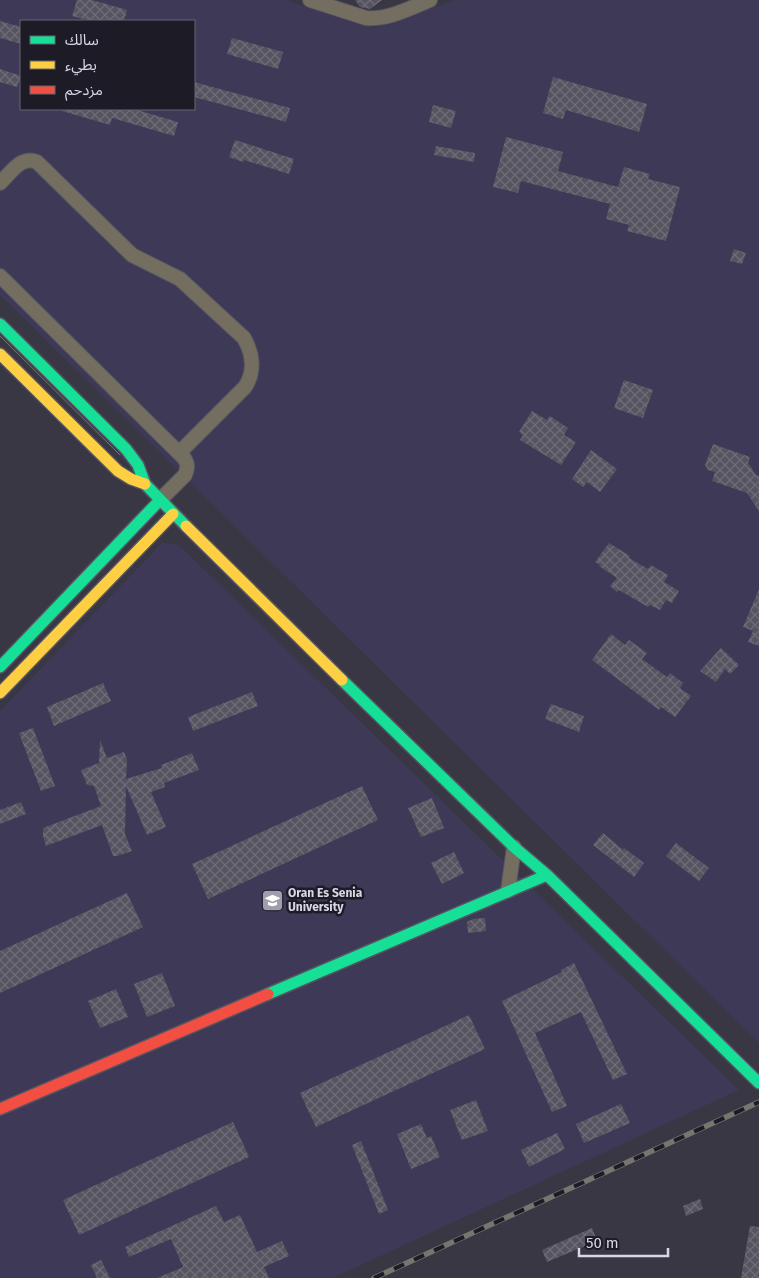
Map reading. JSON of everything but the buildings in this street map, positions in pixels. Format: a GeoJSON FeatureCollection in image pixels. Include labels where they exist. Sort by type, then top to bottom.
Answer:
{"type":"FeatureCollection","features":[{"type":"Feature","properties":{"kind":"main road"},"geometry":{"type":"LineString","coordinates":[[0,324],[126,449],[138,465],[145,484],[173,514],[514,847],[547,875],[759,1083]]}},
{"type":"Feature","properties":{"kind":"main road"},"geometry":{"type":"LineString","coordinates":[[0,354],[118,470],[130,479],[145,484]]}},
{"type":"Feature","properties":{"kind":"main road"},"geometry":{"type":"LineString","coordinates":[[0,667],[160,500]]}},
{"type":"Feature","properties":{"kind":"main road"},"geometry":{"type":"LineString","coordinates":[[0,693],[173,514]]}},
{"type":"Feature","properties":{"kind":"main road"},"geometry":{"type":"LineString","coordinates":[[0,1109],[547,875]]}},
{"type":"Feature","properties":{"kind":"street"},"geometry":{"type":"LineString","coordinates":[[310,0],[374,19],[383,18],[430,0]]}},
{"type":"Feature","properties":{"kind":"street"},"geometry":{"type":"LineString","coordinates":[[0,183],[25,160],[37,162],[132,255],[180,279],[244,338],[252,364],[250,380],[180,453]]}},
{"type":"Feature","properties":{"kind":"street"},"geometry":{"type":"LineString","coordinates":[[0,276],[180,453],[187,463],[186,475],[160,500]]}},
{"type":"Feature","properties":{"kind":"street"},"geometry":{"type":"LineString","coordinates":[[508,891],[514,847]]}},
{"type":"Feature","properties":{"kind":"shaded area"},"geometry":{"type":"Polygon","coordinates":[[[0,0],[285,0],[374,28],[455,0],[759,0],[759,1043],[0,295],[0,0]]]}},
{"type":"Feature","properties":{"kind":"shaded area","name":"Oran Es Senia University"},"geometry":{"type":"Polygon","coordinates":[[[162,543],[179,545],[739,1090],[333,1278],[0,1278],[0,711],[162,543]]]}},
{"type":"Feature","properties":{"kind":"tram line"},"geometry":{"type":"LineString","coordinates":[[0,336],[120,455]]}},
{"type":"Feature","properties":{"kind":"railway"},"geometry":{"type":"LineString","coordinates":[[374,1278],[759,1102]]}},
{"type":"Feature","properties":{"kind":"traffic: fast"},"geometry":{"type":"LineString","coordinates":[[0,324],[126,449],[138,465],[145,484],[186,526]]}},
{"type":"Feature","properties":{"kind":"traffic: fast"},"geometry":{"type":"LineString","coordinates":[[0,667],[160,500]]}},
{"type":"Feature","properties":{"kind":"traffic: fast"},"geometry":{"type":"LineString","coordinates":[[342,680],[514,847],[547,875],[759,1083]]}},
{"type":"Feature","properties":{"kind":"traffic: fast"},"geometry":{"type":"LineString","coordinates":[[268,994],[547,875]]}},
{"type":"Feature","properties":{"kind":"traffic: slow"},"geometry":{"type":"LineString","coordinates":[[0,354],[118,471],[131,479],[145,484]]}},
{"type":"Feature","properties":{"kind":"traffic: slow"},"geometry":{"type":"LineString","coordinates":[[0,693],[173,514]]}},
{"type":"Feature","properties":{"kind":"traffic: slow"},"geometry":{"type":"LineString","coordinates":[[186,526],[342,680]]}},
{"type":"Feature","properties":{"kind":"traffic: jam"},"geometry":{"type":"LineString","coordinates":[[0,1109],[268,994]]}},
{"type":"Feature","properties":{"kind":"place","name":"Oran Es Senia University"},"geometry":{"type":"Point","coordinates":[272,900]}}]}
